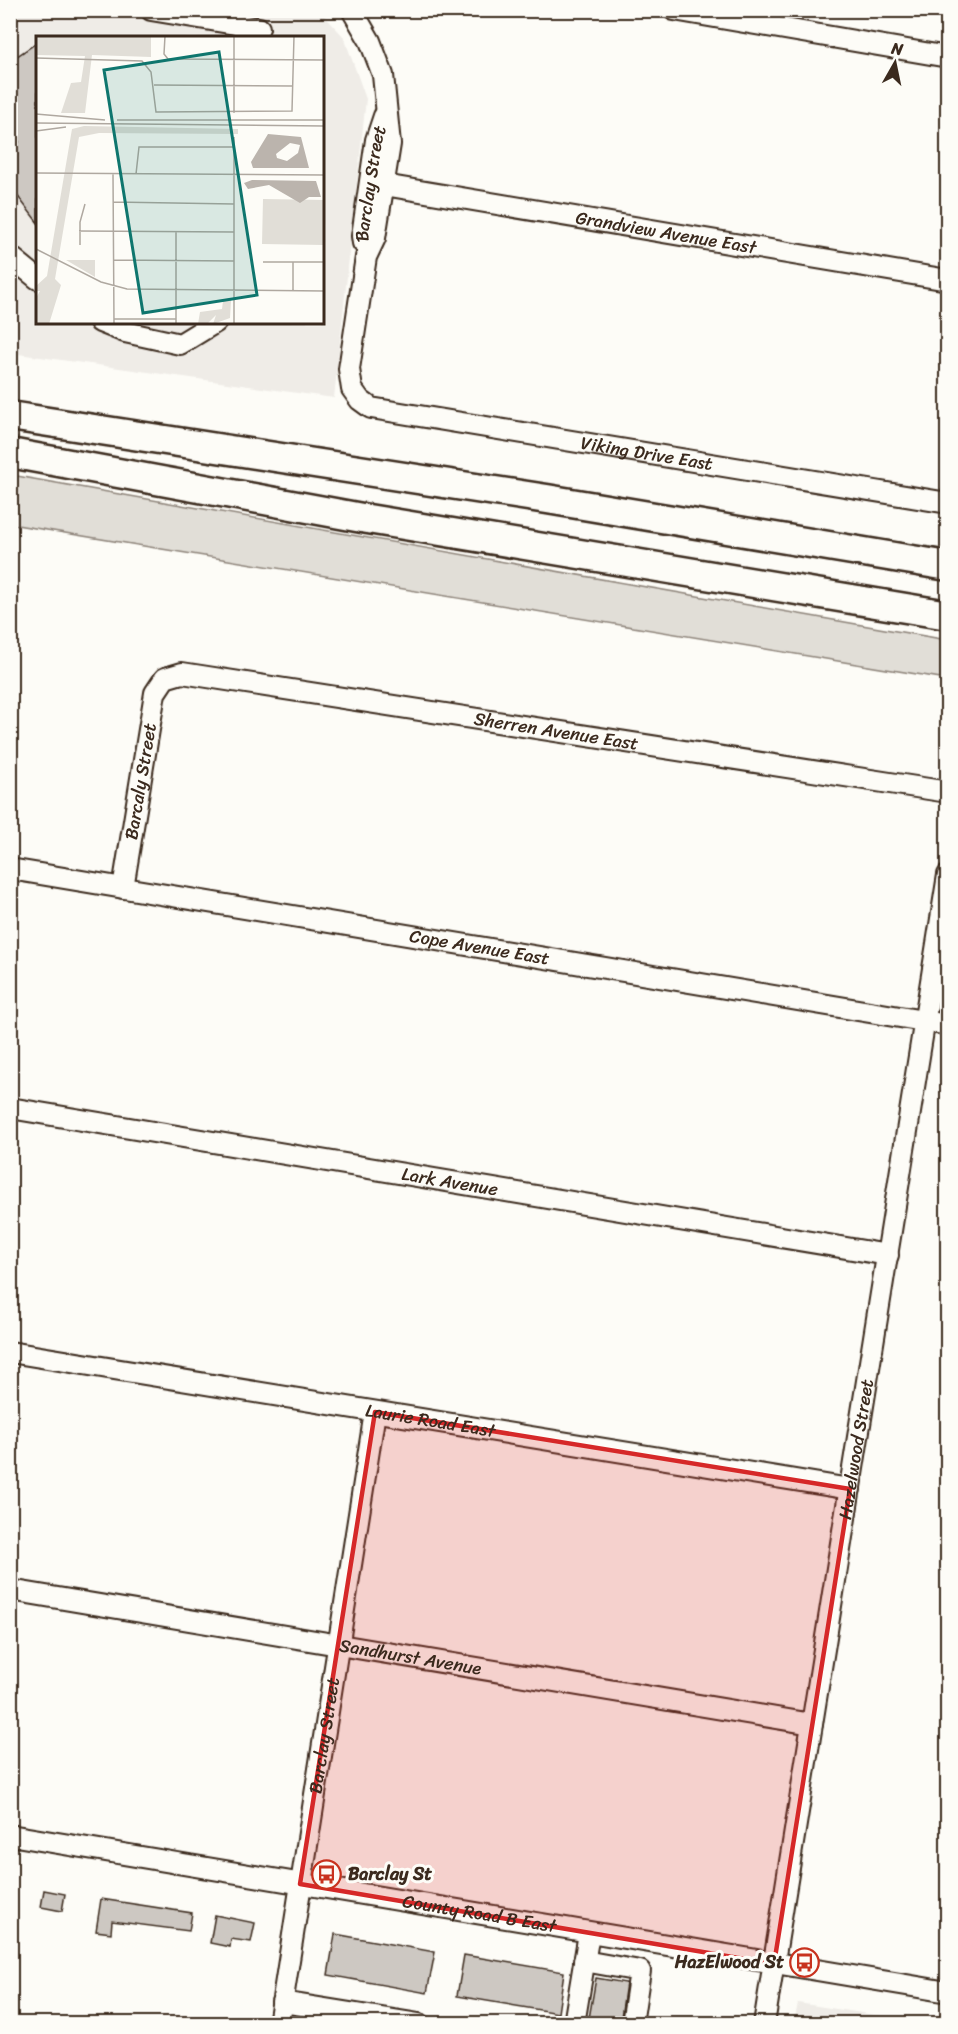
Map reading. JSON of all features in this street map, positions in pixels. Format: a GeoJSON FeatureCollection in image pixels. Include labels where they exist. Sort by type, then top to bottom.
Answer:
{"type":"FeatureCollection","features":[{"type":"Feature","properties":{"kind":"highway"},"geometry":{"type":"LineString","coordinates":[[10,416],[547,499],[948,566]]}},
{"type":"Feature","properties":{"kind":"highway"},"geometry":{"type":"LineString","coordinates":[[18,455],[362,518],[948,615]]}},
{"type":"Feature","properties":{"kind":"street"},"geometry":{"type":"LineString","coordinates":[[151,10],[259,28]]}},
{"type":"Feature","properties":{"kind":"street","name":"Barclay Street"},"geometry":{"type":"LineString","coordinates":[[352,10],[370,41],[383,75],[390,144],[375,238],[366,257],[349,369],[352,389]]}},
{"type":"Feature","properties":{"kind":"street"},"geometry":{"type":"LineString","coordinates":[[674,10],[948,57]]}},
{"type":"Feature","properties":{"kind":"street","name":"Barclay Street"},"geometry":{"type":"LineString","coordinates":[[366,257],[362,236],[376,140],[385,112]]}},
{"type":"Feature","properties":{"kind":"street","name":"Grandview Avenue East"},"geometry":{"type":"LineString","coordinates":[[384,185],[948,280]]}},
{"type":"Feature","properties":{"kind":"street"},"geometry":{"type":"LineString","coordinates":[[10,256],[36,277]]}},
{"type":"Feature","properties":{"kind":"street"},"geometry":{"type":"LineString","coordinates":[[113,324],[132,327],[180,344],[213,324]]}},
{"type":"Feature","properties":{"kind":"street","name":"Viking Drive East"},"geometry":{"type":"LineString","coordinates":[[352,389],[360,400],[371,408],[948,503]]}},
{"type":"Feature","properties":{"kind":"street","name":"Sherren Avenue East"},"geometry":{"type":"LineString","coordinates":[[165,678],[182,673],[948,792]]}},
{"type":"Feature","properties":{"kind":"street","name":"Barcaly Street"},"geometry":{"type":"LineString","coordinates":[[123,888],[155,693],[165,678]]}},
{"type":"Feature","properties":{"kind":"street","name":"Cope Avenue East"},"geometry":{"type":"LineString","coordinates":[[10,869],[948,1025]]}},
{"type":"Feature","properties":{"kind":"street","name":"Hazelwood Street"},"geometry":{"type":"LineString","coordinates":[[764,2024],[948,875]]}},
{"type":"Feature","properties":{"kind":"street","name":"Lark Avenue"},"geometry":{"type":"LineString","coordinates":[[10,1108],[888,1255]]}},
{"type":"Feature","properties":{"kind":"street","name":"Laurie Road East"},"geometry":{"type":"LineString","coordinates":[[10,1352],[850,1489]]}},
{"type":"Feature","properties":{"kind":"street","name":"Barclay Street"},"geometry":{"type":"LineString","coordinates":[[279,2024],[375,1412]]}},
{"type":"Feature","properties":{"kind":"street","name":"Sandhurst Avenue"},"geometry":{"type":"LineString","coordinates":[[10,1590],[812,1724]]}},
{"type":"Feature","properties":{"kind":"street","name":"County Road B East"},"geometry":{"type":"LineString","coordinates":[[10,1835],[948,1992]]}},
{"type":"Feature","properties":{"kind":"street"},"geometry":{"type":"LineString","coordinates":[[574,2024],[589,1933]]}},
{"type":"Feature","properties":{"kind":"street"},"geometry":{"type":"LineString","coordinates":[[584,1961],[640,1971],[632,2024]]}},
{"type":"Feature","properties":{"kind":"street"},"geometry":{"type":"LineString","coordinates":[[282,2002],[419,2024]]}},
{"type":"Feature","properties":{"kind":"highlighted area"},"geometry":{"type":"Polygon","coordinates":[[[375,1412],[850,1489],[774,1964],[300,1884],[375,1412]]]}},
{"type":"Feature","properties":{"kind":"shaded area"},"geometry":{"type":"Polygon","coordinates":[[[11,11],[320,11],[344,37],[366,99],[334,398],[11,353],[11,11]]]}},
{"type":"Feature","properties":{"kind":"shaded area"},"geometry":{"type":"Polygon","coordinates":[[[11,475],[947,640],[947,679],[11,524],[11,475]]]}},
{"type":"Feature","properties":{"kind":"shaded area"},"geometry":{"type":"Polygon","coordinates":[[[798,2003],[926,2023],[794,2023],[798,2003]]]}},
{"type":"Feature","properties":{"kind":"building"},"geometry":{"type":"Polygon","coordinates":[[[36,43],[36,220],[10,186],[10,149],[19,142],[10,132],[10,61],[36,43]]]}},
{"type":"Feature","properties":{"kind":"building"},"geometry":{"type":"Polygon","coordinates":[[[44,1890],[65,1894],[62,1911],[41,1907],[44,1890]]]}},
{"type":"Feature","properties":{"kind":"building"},"geometry":{"type":"Polygon","coordinates":[[[101,1899],[192,1913],[189,1931],[112,1921],[111,1933],[96,1931],[101,1899]]]}},
{"type":"Feature","properties":{"kind":"building"},"geometry":{"type":"Polygon","coordinates":[[[215,1915],[255,1923],[251,1942],[231,1939],[230,1947],[210,1943],[215,1915]]]}},
{"type":"Feature","properties":{"kind":"building"},"geometry":{"type":"Polygon","coordinates":[[[335,1934],[435,1952],[427,1993],[328,1975],[335,1934]]]}},
{"type":"Feature","properties":{"kind":"building"},"geometry":{"type":"Polygon","coordinates":[[[464,1955],[564,1972],[558,2013],[457,1996],[464,1955]]]}},
{"type":"Feature","properties":{"kind":"building"},"geometry":{"type":"Polygon","coordinates":[[[596,1978],[626,1983],[620,2024],[588,2024],[596,1978]]]}},
{"type":"Feature","properties":{"kind":"place","name":"Barclay St"},"geometry":{"type":"Point","coordinates":[327,1874]}},
{"type":"Feature","properties":{"kind":"place","name":"HazElwood St"},"geometry":{"type":"Point","coordinates":[805,1962]}}]}
